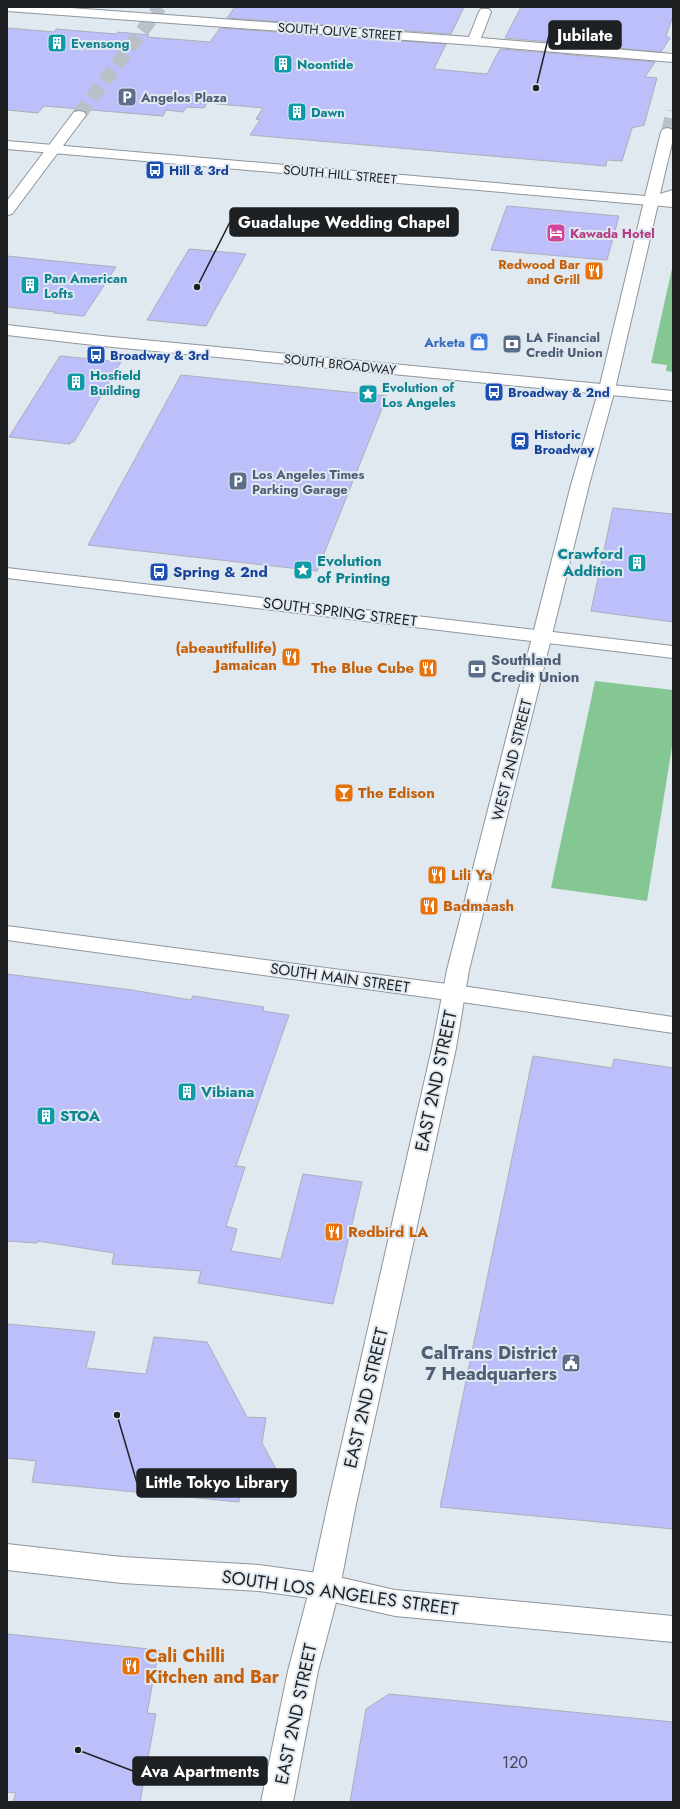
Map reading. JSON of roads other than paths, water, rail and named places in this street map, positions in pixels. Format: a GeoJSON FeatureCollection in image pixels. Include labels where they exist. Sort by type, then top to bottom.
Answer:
{"type":"FeatureCollection","features":[{"type":"Feature","properties":{"kind":"main road","name":"SOUTH OLIVE STREET"},"geometry":{"type":"LineString","coordinates":[[7,7],[474,41],[672,58]]}},
{"type":"Feature","properties":{"kind":"main road"},"geometry":{"type":"LineString","coordinates":[[474,41],[485,12]]}},
{"type":"Feature","properties":{"kind":"main road"},"geometry":{"type":"LineString","coordinates":[[7,211],[79,115]]}},
{"type":"Feature","properties":{"kind":"main road","name":"WEST 2ND STREET"},"geometry":{"type":"LineString","coordinates":[[455,993],[458,970],[542,637],[548,606],[607,389],[668,132]]}},
{"type":"Feature","properties":{"kind":"main road","name":"SOUTH HILL STREET"},"geometry":{"type":"LineString","coordinates":[[7,145],[673,203]]}},
{"type":"Feature","properties":{"kind":"main road"},"geometry":{"type":"LineString","coordinates":[[651,201],[673,194]]}},
{"type":"Feature","properties":{"kind":"main road","name":"SOUTH BROADWAY"},"geometry":{"type":"LineString","coordinates":[[7,330],[305,361],[673,396]]}},
{"type":"Feature","properties":{"kind":"main road","name":"SOUTH SPRING STREET"},"geometry":{"type":"LineString","coordinates":[[7,573],[673,652]]}},
{"type":"Feature","properties":{"kind":"main road","name":"SOUTH MAIN STREET"},"geometry":{"type":"LineString","coordinates":[[7,933],[455,993],[673,1025]]}},
{"type":"Feature","properties":{"kind":"main road","name":"EAST 2ND STREET"},"geometry":{"type":"LineString","coordinates":[[277,1802],[303,1671],[325,1587],[455,993]]}},
{"type":"Feature","properties":{"kind":"main road","name":"SOUTH LOS ANGELES STREET"},"geometry":{"type":"LineString","coordinates":[[7,1557],[122,1570],[259,1578],[325,1587],[395,1603],[673,1629]]}},
{"type":"Feature","properties":{"kind":"tunnel"},"geometry":{"type":"LineString","coordinates":[[79,115],[160,7]]}},
{"type":"Feature","properties":{"kind":"tunnel"},"geometry":{"type":"LineString","coordinates":[[668,132],[673,111]]}},
{"type":"Feature","properties":{"kind":"place","name":"Evensong"},"geometry":{"type":"Point","coordinates":[57,43]}},
{"type":"Feature","properties":{"kind":"place","name":"Noontide"},"geometry":{"type":"Point","coordinates":[283,64]}},
{"type":"Feature","properties":{"kind":"place","name":"Jubilate"},"geometry":{"type":"Point","coordinates":[536,88]}},
{"type":"Feature","properties":{"kind":"place","name":"Angelos Plaza"},"geometry":{"type":"Point","coordinates":[127,97]}},
{"type":"Feature","properties":{"kind":"place","name":"Dawn"},"geometry":{"type":"Point","coordinates":[297,112]}},
{"type":"Feature","properties":{"kind":"place","name":"Hill & 3rd"},"geometry":{"type":"Point","coordinates":[155,170]}},
{"type":"Feature","properties":{"kind":"place","name":"Kawada Hotel"},"geometry":{"type":"Point","coordinates":[556,233]}},
{"type":"Feature","properties":{"kind":"place","name":"Redwood Bar and Grill"},"geometry":{"type":"Point","coordinates":[594,271]}},
{"type":"Feature","properties":{"kind":"place","name":"Pan American Lofts"},"geometry":{"type":"Point","coordinates":[30,285]}},
{"type":"Feature","properties":{"kind":"place","name":"Guadalupe Wedding Chapel"},"geometry":{"type":"Point","coordinates":[197,287]}},
{"type":"Feature","properties":{"kind":"place","name":"Arketa"},"geometry":{"type":"Point","coordinates":[479,342]}},
{"type":"Feature","properties":{"kind":"place","name":"LA Financial Credit Union"},"geometry":{"type":"Point","coordinates":[512,344]}},
{"type":"Feature","properties":{"kind":"place","name":"Broadway & 3rd"},"geometry":{"type":"Point","coordinates":[96,355]}},
{"type":"Feature","properties":{"kind":"place","name":"Hosfield Building"},"geometry":{"type":"Point","coordinates":[76,382]}},
{"type":"Feature","properties":{"kind":"place","name":"Broadway & 2nd"},"geometry":{"type":"Point","coordinates":[494,392]}},
{"type":"Feature","properties":{"kind":"place","name":"Evolution of Los Angeles"},"geometry":{"type":"Point","coordinates":[368,394]}},
{"type":"Feature","properties":{"kind":"place","name":"Historic Broadway"},"geometry":{"type":"Point","coordinates":[520,441]}},
{"type":"Feature","properties":{"kind":"place","name":"Los Angeles Times Parking Garage"},"geometry":{"type":"Point","coordinates":[238,481]}},
{"type":"Feature","properties":{"kind":"place","name":"Crawford Addition"},"geometry":{"type":"Point","coordinates":[637,563]}},
{"type":"Feature","properties":{"kind":"place","name":"Evolution of Printing"},"geometry":{"type":"Point","coordinates":[303,570]}},
{"type":"Feature","properties":{"kind":"place","name":"Spring & 2nd"},"geometry":{"type":"Point","coordinates":[159,572]}},
{"type":"Feature","properties":{"kind":"place","name":"(abeautifullife) Jamaican"},"geometry":{"type":"Point","coordinates":[291,657]}},
{"type":"Feature","properties":{"kind":"place","name":"The Blue Cube"},"geometry":{"type":"Point","coordinates":[428,668]}},
{"type":"Feature","properties":{"kind":"place","name":"Southland Credit Union"},"geometry":{"type":"Point","coordinates":[477,669]}},
{"type":"Feature","properties":{"kind":"place","name":"The Edison"},"geometry":{"type":"Point","coordinates":[344,793]}},
{"type":"Feature","properties":{"kind":"place","name":"Lili Ya"},"geometry":{"type":"Point","coordinates":[437,875]}},
{"type":"Feature","properties":{"kind":"place","name":"Badmaash"},"geometry":{"type":"Point","coordinates":[429,906]}},
{"type":"Feature","properties":{"kind":"place","name":"Vibiana"},"geometry":{"type":"Point","coordinates":[187,1092]}},
{"type":"Feature","properties":{"kind":"place","name":"STOA"},"geometry":{"type":"Point","coordinates":[46,1116]}},
{"type":"Feature","properties":{"kind":"place","name":"Redbird LA"},"geometry":{"type":"Point","coordinates":[334,1232]}},
{"type":"Feature","properties":{"kind":"place","name":"CalTrans District 7 Headquarters"},"geometry":{"type":"Point","coordinates":[571,1363]}},
{"type":"Feature","properties":{"kind":"place","name":"Little Tokyo Library"},"geometry":{"type":"Point","coordinates":[117,1415]}},
{"type":"Feature","properties":{"kind":"place","name":"Cali Chilli Kitchen and Bar"},"geometry":{"type":"Point","coordinates":[131,1666]}},
{"type":"Feature","properties":{"kind":"place","name":"Ava Apartments"},"geometry":{"type":"Point","coordinates":[78,1750]}}]}
